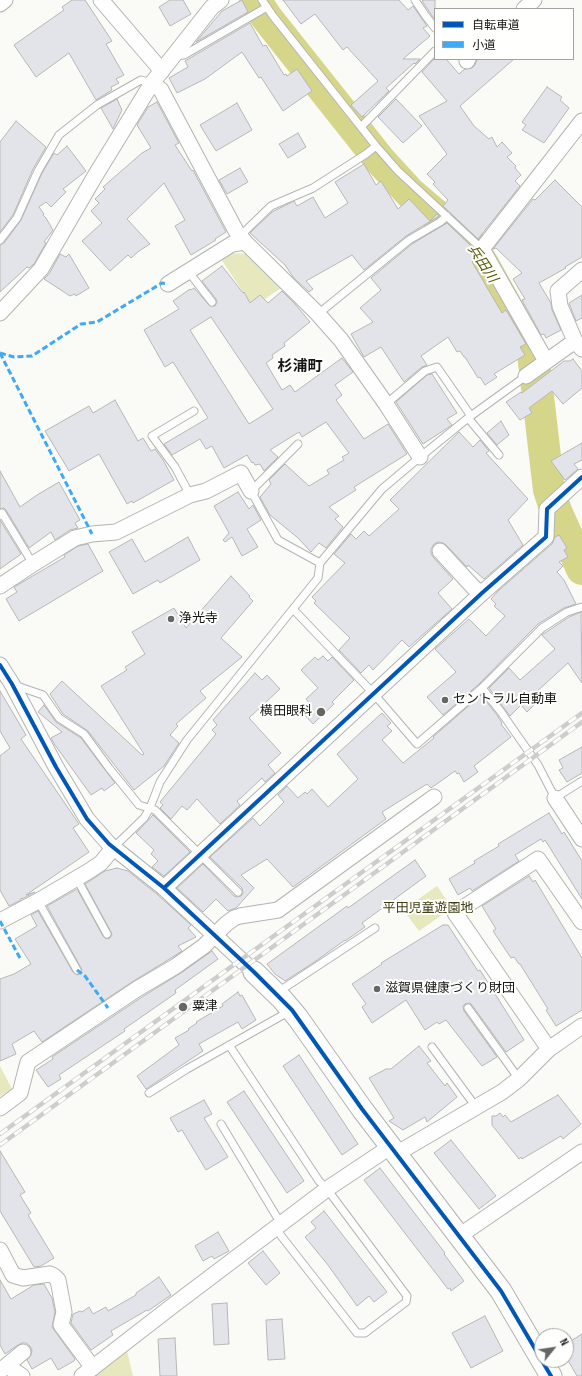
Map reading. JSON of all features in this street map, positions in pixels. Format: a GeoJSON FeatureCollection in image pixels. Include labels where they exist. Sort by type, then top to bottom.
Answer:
{"type":"FeatureCollection","features":[{"type":"Feature","properties":{"kind":"street"},"geometry":{"type":"LineString","coordinates":[[0,4],[5,0]]}},
{"type":"Feature","properties":{"kind":"street"},"geometry":{"type":"LineString","coordinates":[[101,0],[162,71]]}},
{"type":"Feature","properties":{"kind":"street"},"geometry":{"type":"LineString","coordinates":[[0,313],[41,269],[95,176],[152,83],[212,7],[221,0]]}},
{"type":"Feature","properties":{"kind":"street"},"geometry":{"type":"LineString","coordinates":[[525,8],[534,0]]}},
{"type":"Feature","properties":{"kind":"street"},"geometry":{"type":"LineString","coordinates":[[152,83],[161,90],[232,224],[243,239],[318,314],[341,340],[420,456]]}},
{"type":"Feature","properties":{"kind":"street"},"geometry":{"type":"LineString","coordinates":[[543,363],[482,249],[582,121]]}},
{"type":"Feature","properties":{"kind":"street"},"geometry":{"type":"LineString","coordinates":[[168,284],[232,244],[243,239]]}},
{"type":"Feature","properties":{"kind":"street"},"geometry":{"type":"LineString","coordinates":[[526,376],[543,363],[579,345],[560,306],[558,290],[582,270]]}},
{"type":"Feature","properties":{"kind":"street"},"geometry":{"type":"LineString","coordinates":[[0,586],[75,538],[92,534],[116,532],[190,496],[206,491],[241,473],[251,491]]}},
{"type":"Feature","properties":{"kind":"street"},"geometry":{"type":"LineString","coordinates":[[164,888],[482,594],[546,537],[547,509],[582,477]]}},
{"type":"Feature","properties":{"kind":"street"},"geometry":{"type":"LineString","coordinates":[[440,551],[474,588],[482,594]]}},
{"type":"Feature","properties":{"kind":"street"},"geometry":{"type":"LineString","coordinates":[[0,665],[12,684],[56,767],[83,812],[100,834],[164,888],[254,972],[292,1010],[344,1086],[500,1291],[551,1376]]}},
{"type":"Feature","properties":{"kind":"street"},"geometry":{"type":"LineString","coordinates":[[0,1108],[20,1093],[28,1062],[137,989],[176,966],[204,946],[226,924],[240,916],[278,910],[434,797]]}},
{"type":"Feature","properties":{"kind":"street"},"geometry":{"type":"LineString","coordinates":[[555,798],[582,839]]}},
{"type":"Feature","properties":{"kind":"street"},"geometry":{"type":"LineString","coordinates":[[0,921],[77,879],[101,863],[114,847]]}},
{"type":"Feature","properties":{"kind":"street"},"geometry":{"type":"LineString","coordinates":[[549,1049],[455,913],[538,859],[582,922]]}},
{"type":"Feature","properties":{"kind":"street"},"geometry":{"type":"LineString","coordinates":[[0,1250],[14,1275],[23,1278],[50,1274],[58,1280],[64,1312],[61,1325],[88,1372],[170,1307],[327,1189],[393,1150],[502,1092],[519,1079],[549,1049],[582,1026]]}},
{"type":"Feature","properties":{"kind":"street"},"geometry":{"type":"LineString","coordinates":[[459,1236],[582,1152]]}},
{"type":"Feature","properties":{"kind":"street"},"geometry":{"type":"LineString","coordinates":[[22,1376],[3,1369],[23,1352]]}},
{"type":"Feature","properties":{"kind":"lane"},"geometry":{"type":"LineString","coordinates":[[262,0],[376,146],[398,171],[482,249]]}},
{"type":"Feature","properties":{"kind":"lane"},"geometry":{"type":"LineString","coordinates":[[415,0],[434,27]]}},
{"type":"Feature","properties":{"kind":"lane"},"geometry":{"type":"LineString","coordinates":[[173,57],[184,55],[266,7]]}},
{"type":"Feature","properties":{"kind":"lane"},"geometry":{"type":"LineString","coordinates":[[361,127],[434,52]]}},
{"type":"Feature","properties":{"kind":"lane"},"geometry":{"type":"LineString","coordinates":[[0,240],[17,218],[38,171],[59,135],[97,105],[128,87],[141,80],[152,83]]}},
{"type":"Feature","properties":{"kind":"lane"},"geometry":{"type":"LineString","coordinates":[[243,239],[271,206],[313,188],[376,146]]}},
{"type":"Feature","properties":{"kind":"lane"},"geometry":{"type":"LineString","coordinates":[[318,314],[409,240],[447,217]]}},
{"type":"Feature","properties":{"kind":"lane"},"geometry":{"type":"LineString","coordinates":[[188,271],[212,302]]}},
{"type":"Feature","properties":{"kind":"lane"},"geometry":{"type":"LineString","coordinates":[[386,404],[425,371],[437,367],[470,417],[499,455]]}},
{"type":"Feature","properties":{"kind":"lane"},"geometry":{"type":"LineString","coordinates":[[114,847],[144,818],[150,808],[160,782],[187,740],[318,578],[320,563],[382,489],[420,456],[526,376]]}},
{"type":"Feature","properties":{"kind":"lane"},"geometry":{"type":"LineString","coordinates":[[190,496],[175,467],[152,436],[194,411]]}},
{"type":"Feature","properties":{"kind":"lane"},"geometry":{"type":"LineString","coordinates":[[298,444],[251,491],[278,540],[320,563]]}},
{"type":"Feature","properties":{"kind":"lane"},"geometry":{"type":"LineString","coordinates":[[0,514],[2,513],[33,564]]}},
{"type":"Feature","properties":{"kind":"lane"},"geometry":{"type":"LineString","coordinates":[[293,609],[374,694],[417,744],[482,688],[542,628],[567,612],[582,607]]}},
{"type":"Feature","properties":{"kind":"lane"},"geometry":{"type":"LineString","coordinates":[[12,684],[43,695],[60,718],[84,734],[139,805],[155,810],[238,892]]}},
{"type":"Feature","properties":{"kind":"lane"},"geometry":{"type":"LineString","coordinates":[[482,688],[501,712],[538,765],[555,798],[582,782]]}},
{"type":"Feature","properties":{"kind":"lane"},"geometry":{"type":"LineString","coordinates":[[77,879],[107,934]]}},
{"type":"Feature","properties":{"kind":"lane"},"geometry":{"type":"LineString","coordinates":[[38,901],[77,970]]}},
{"type":"Feature","properties":{"kind":"lane"},"geometry":{"type":"LineString","coordinates":[[276,994],[375,928]]}},
{"type":"Feature","properties":{"kind":"lane"},"geometry":{"type":"LineString","coordinates":[[468,1008],[519,1079]]}},
{"type":"Feature","properties":{"kind":"lane"},"geometry":{"type":"LineString","coordinates":[[148,1093],[187,1069],[292,1010]]}},
{"type":"Feature","properties":{"kind":"lane"},"geometry":{"type":"LineString","coordinates":[[221,1124],[278,1226],[357,1333],[365,1333],[406,1302],[407,1296],[327,1189],[319,1181],[229,1045]]}},
{"type":"Feature","properties":{"kind":"lane"},"geometry":{"type":"LineString","coordinates":[[432,1047],[476,1107]]}},
{"type":"Feature","properties":{"kind":"green space"},"geometry":{"type":"Polygon","coordinates":[[[232,253],[250,254],[281,288],[253,307],[221,259],[232,253]]]}},
{"type":"Feature","properties":{"kind":"green space","name":"平田児童遊園地"},"geometry":{"type":"Polygon","coordinates":[[[437,886],[452,908],[419,931],[403,910],[437,886]]]}},
{"type":"Feature","properties":{"kind":"green space"},"geometry":{"type":"Polygon","coordinates":[[[0,1066],[12,1089],[0,1096],[0,1066]]]}},
{"type":"Feature","properties":{"kind":"green space"},"geometry":{"type":"Polygon","coordinates":[[[127,1351],[133,1376],[94,1376],[127,1351]]]}},
{"type":"Feature","properties":{"kind":"building"},"geometry":{"type":"Polygon","coordinates":[[[72,0],[85,0],[112,41],[106,44],[124,75],[116,79],[119,83],[111,87],[112,90],[96,100],[69,53],[36,77],[14,45],[64,10],[62,7],[72,0]]]}},
{"type":"Feature","properties":{"kind":"building"},"geometry":{"type":"Polygon","coordinates":[[[170,0],[183,0],[191,14],[170,26],[159,7],[170,0]]]}},
{"type":"Feature","properties":{"kind":"building"},"geometry":{"type":"Polygon","coordinates":[[[242,0],[248,12],[196,42],[222,11],[242,0]]]}},
{"type":"Feature","properties":{"kind":"building"},"geometry":{"type":"Polygon","coordinates":[[[283,0],[399,0],[408,10],[413,6],[427,26],[423,28],[430,36],[403,59],[420,59],[386,88],[389,91],[362,117],[351,105],[378,81],[347,47],[343,50],[315,14],[301,24],[283,0]]]}},
{"type":"Feature","properties":{"kind":"building"},"geometry":{"type":"Polygon","coordinates":[[[435,0],[434,19],[422,1],[435,0]]]}},
{"type":"Feature","properties":{"kind":"building"},"geometry":{"type":"Polygon","coordinates":[[[250,23],[263,46],[266,45],[284,75],[286,74],[287,76],[297,69],[312,91],[283,111],[261,77],[259,78],[242,52],[205,79],[177,93],[169,78],[188,67],[185,61],[250,23]]]}},
{"type":"Feature","properties":{"kind":"building"},"geometry":{"type":"Polygon","coordinates":[[[434,59],[447,60],[459,74],[465,69],[472,68],[477,60],[513,60],[460,106],[474,126],[489,139],[492,137],[497,147],[502,142],[512,153],[507,157],[516,166],[515,168],[521,175],[515,181],[520,186],[478,239],[443,206],[448,200],[433,184],[435,182],[427,174],[447,154],[419,116],[447,101],[422,72],[434,59]]]}},
{"type":"Feature","properties":{"kind":"building"},"geometry":{"type":"Polygon","coordinates":[[[547,87],[562,97],[560,100],[569,108],[544,143],[522,130],[526,125],[522,122],[547,87]]]}},
{"type":"Feature","properties":{"kind":"building"},"geometry":{"type":"Polygon","coordinates":[[[117,99],[122,110],[113,129],[101,108],[117,99]]]}},
{"type":"Feature","properties":{"kind":"building"},"geometry":{"type":"Polygon","coordinates":[[[396,99],[422,126],[403,143],[378,117],[396,99]]]}},
{"type":"Feature","properties":{"kind":"building"},"geometry":{"type":"Polygon","coordinates":[[[157,102],[179,143],[175,145],[192,171],[193,170],[226,232],[191,255],[175,226],[185,220],[164,183],[127,219],[150,244],[131,258],[128,255],[110,271],[82,241],[102,223],[91,211],[99,203],[95,199],[105,189],[103,187],[142,153],[151,148],[137,125],[148,107],[157,102]]]}},
{"type":"Feature","properties":{"kind":"building"},"geometry":{"type":"Polygon","coordinates":[[[237,103],[252,130],[216,151],[200,125],[237,103]]]}},
{"type":"Feature","properties":{"kind":"building"},"geometry":{"type":"Polygon","coordinates":[[[16,121],[46,147],[33,169],[13,215],[0,232],[0,142],[16,121]]]}},
{"type":"Feature","properties":{"kind":"building"},"geometry":{"type":"Polygon","coordinates":[[[298,133],[306,147],[288,158],[279,144],[298,133]]]}},
{"type":"Feature","properties":{"kind":"building"},"geometry":{"type":"Polygon","coordinates":[[[67,146],[86,171],[63,189],[66,192],[51,207],[46,202],[39,207],[53,230],[44,242],[46,243],[34,264],[29,268],[27,267],[0,292],[0,245],[4,243],[21,220],[42,173],[54,153],[57,155],[67,146]]]}},
{"type":"Feature","properties":{"kind":"building"},"geometry":{"type":"Polygon","coordinates":[[[364,164],[376,185],[381,181],[398,209],[409,199],[430,221],[437,214],[439,216],[406,236],[364,270],[352,255],[306,281],[313,289],[309,292],[293,277],[285,265],[250,233],[272,212],[294,201],[297,206],[313,197],[325,218],[348,203],[335,182],[364,164]]]}},
{"type":"Feature","properties":{"kind":"building"},"geometry":{"type":"Polygon","coordinates":[[[240,168],[248,182],[227,194],[219,180],[240,168]]]}},
{"type":"Feature","properties":{"kind":"building"},"geometry":{"type":"Polygon","coordinates":[[[555,180],[582,207],[582,257],[539,283],[551,303],[552,310],[561,330],[546,338],[544,334],[541,335],[522,300],[525,299],[513,279],[522,273],[496,248],[493,249],[533,199],[535,200],[555,180]]]}},
{"type":"Feature","properties":{"kind":"building"},"geometry":{"type":"Polygon","coordinates":[[[447,223],[473,248],[477,259],[472,262],[502,313],[506,310],[526,344],[520,347],[525,355],[494,374],[497,377],[485,385],[480,377],[478,378],[460,351],[457,352],[448,337],[421,356],[427,365],[422,367],[404,382],[381,347],[364,357],[351,334],[373,322],[360,308],[381,290],[371,278],[412,244],[447,223]]]}},
{"type":"Feature","properties":{"kind":"building"},"geometry":{"type":"Polygon","coordinates":[[[60,254],[66,257],[69,254],[89,288],[76,296],[75,294],[70,296],[44,279],[49,274],[60,254]]]}},
{"type":"Feature","properties":{"kind":"building"},"geometry":{"type":"Polygon","coordinates":[[[222,266],[243,293],[244,292],[250,303],[260,295],[268,303],[282,291],[310,322],[284,343],[285,346],[272,355],[273,358],[266,363],[282,390],[290,385],[295,392],[342,358],[353,372],[335,385],[342,395],[336,400],[364,439],[388,424],[407,454],[354,487],[356,490],[329,507],[339,516],[335,519],[343,527],[326,548],[319,543],[311,552],[298,538],[270,515],[260,497],[271,484],[269,480],[285,464],[309,486],[329,474],[327,470],[344,460],[342,457],[349,453],[326,422],[302,437],[299,432],[270,450],[278,457],[264,471],[260,464],[255,465],[253,462],[252,463],[247,455],[224,468],[212,446],[206,449],[200,439],[172,455],[164,444],[208,418],[173,362],[165,367],[144,330],[179,309],[173,301],[190,289],[191,290],[194,288],[210,306],[215,306],[217,302],[216,299],[202,281],[222,266]],[[211,317],[190,330],[249,424],[273,409],[211,317]]]}},
{"type":"Feature","properties":{"kind":"building"},"geometry":{"type":"Polygon","coordinates":[[[582,295],[582,318],[576,321],[569,303],[582,295]]]}},
{"type":"Feature","properties":{"kind":"building"},"geometry":{"type":"Polygon","coordinates":[[[573,359],[582,371],[582,388],[563,404],[552,391],[529,408],[532,413],[520,420],[506,402],[521,392],[522,393],[564,361],[570,361],[573,359]]]}},
{"type":"Feature","properties":{"kind":"building"},"geometry":{"type":"Polygon","coordinates":[[[432,374],[457,413],[447,419],[452,425],[423,444],[396,402],[427,375],[432,374]]]}},
{"type":"Feature","properties":{"kind":"building"},"geometry":{"type":"Polygon","coordinates":[[[115,400],[138,441],[143,438],[151,451],[155,449],[174,480],[133,503],[132,501],[127,504],[99,454],[69,471],[45,431],[89,406],[93,413],[115,400]]]}},
{"type":"Feature","properties":{"kind":"building"},"geometry":{"type":"Polygon","coordinates":[[[501,421],[509,435],[497,445],[487,433],[501,421]]]}},
{"type":"Feature","properties":{"kind":"building"},"geometry":{"type":"Polygon","coordinates":[[[459,432],[473,447],[480,440],[489,451],[486,453],[528,499],[508,520],[523,545],[484,579],[468,565],[467,567],[446,545],[438,542],[434,544],[431,549],[433,557],[453,579],[438,593],[452,609],[409,647],[402,640],[373,670],[369,665],[361,673],[339,650],[350,638],[314,603],[316,601],[312,597],[345,563],[334,554],[351,534],[356,539],[364,531],[369,536],[399,509],[390,500],[459,432]]]}},
{"type":"Feature","properties":{"kind":"building"},"geometry":{"type":"Polygon","coordinates":[[[582,443],[582,460],[574,464],[578,469],[565,480],[551,461],[582,443]]]}},
{"type":"Feature","properties":{"kind":"building"},"geometry":{"type":"Polygon","coordinates":[[[0,471],[20,507],[59,482],[80,520],[75,523],[78,528],[70,530],[55,540],[51,532],[29,548],[6,510],[4,508],[0,509],[0,471]]]}},
{"type":"Feature","properties":{"kind":"building"},"geometry":{"type":"Polygon","coordinates":[[[238,492],[249,509],[253,505],[261,520],[247,529],[258,547],[242,556],[232,537],[225,542],[223,540],[229,533],[214,506],[238,492]]]}},
{"type":"Feature","properties":{"kind":"building"},"geometry":{"type":"Polygon","coordinates":[[[0,520],[21,554],[0,569],[0,520]]]}},
{"type":"Feature","properties":{"kind":"building"},"geometry":{"type":"Polygon","coordinates":[[[559,535],[567,548],[564,550],[568,557],[559,562],[563,566],[557,572],[564,580],[576,604],[564,608],[538,624],[479,684],[443,715],[427,697],[456,672],[435,649],[469,619],[486,636],[505,616],[494,606],[496,604],[491,599],[498,591],[552,544],[555,537],[559,535]]]}},
{"type":"Feature","properties":{"kind":"building"},"geometry":{"type":"Polygon","coordinates":[[[188,537],[200,560],[160,583],[158,580],[133,594],[109,552],[132,539],[145,562],[188,537]]]}},
{"type":"Feature","properties":{"kind":"building"},"geometry":{"type":"Polygon","coordinates":[[[88,544],[103,571],[19,621],[6,599],[17,592],[14,587],[65,557],[64,555],[78,546],[88,544]]]}},
{"type":"Feature","properties":{"kind":"building"},"geometry":{"type":"Polygon","coordinates":[[[231,576],[253,601],[221,638],[242,657],[200,691],[206,698],[176,724],[178,726],[170,735],[179,743],[164,766],[134,790],[88,731],[63,714],[50,694],[62,681],[142,755],[144,754],[101,686],[127,670],[125,667],[145,654],[132,632],[174,608],[186,628],[231,576]]]}},
{"type":"Feature","properties":{"kind":"building"},"geometry":{"type":"Polygon","coordinates":[[[581,612],[582,683],[568,663],[534,694],[539,700],[527,712],[521,705],[510,716],[489,688],[509,668],[520,680],[555,649],[542,635],[569,617],[581,612]]]}},
{"type":"Feature","properties":{"kind":"building"},"geometry":{"type":"Polygon","coordinates":[[[323,656],[328,661],[332,657],[354,680],[332,702],[334,704],[313,724],[302,712],[310,704],[306,699],[318,688],[301,670],[315,657],[318,660],[323,656]]]}},
{"type":"Feature","properties":{"kind":"building"},"geometry":{"type":"Polygon","coordinates":[[[255,673],[262,680],[267,675],[280,689],[249,718],[281,753],[268,765],[275,773],[265,782],[262,778],[237,801],[240,805],[220,824],[197,799],[187,810],[182,806],[171,819],[160,808],[163,805],[160,802],[216,734],[212,730],[217,725],[213,720],[255,673]]]}},
{"type":"Feature","properties":{"kind":"building"},"geometry":{"type":"Polygon","coordinates":[[[0,691],[26,735],[21,739],[79,824],[73,828],[89,852],[26,895],[35,892],[22,899],[21,898],[21,900],[9,906],[0,890],[0,756],[10,748],[0,731],[0,691]]]}},
{"type":"Feature","properties":{"kind":"building"},"geometry":{"type":"Polygon","coordinates":[[[481,695],[497,715],[502,723],[501,724],[511,737],[474,766],[478,772],[464,782],[459,773],[457,774],[455,771],[431,788],[427,784],[382,812],[386,819],[293,887],[267,859],[241,875],[254,888],[236,908],[228,911],[216,899],[203,912],[177,888],[203,864],[234,896],[241,896],[243,893],[242,888],[210,857],[253,818],[260,826],[284,802],[278,795],[287,786],[298,798],[305,792],[307,794],[312,789],[328,807],[358,779],[337,754],[382,713],[391,723],[387,726],[392,731],[382,740],[403,763],[434,738],[433,737],[481,695]]]}},
{"type":"Feature","properties":{"kind":"building"},"geometry":{"type":"Polygon","coordinates":[[[44,705],[56,722],[81,738],[115,783],[104,791],[102,788],[91,795],[51,738],[62,732],[38,712],[44,705]]]}},
{"type":"Feature","properties":{"kind":"building"},"geometry":{"type":"Polygon","coordinates":[[[582,747],[582,773],[567,782],[559,770],[563,768],[559,760],[582,747]]]}},
{"type":"Feature","properties":{"kind":"building"},"geometry":{"type":"Polygon","coordinates":[[[549,813],[562,834],[564,832],[582,861],[582,899],[545,840],[543,842],[541,839],[515,855],[519,861],[472,891],[470,888],[458,895],[449,879],[475,863],[474,861],[499,846],[498,844],[549,813]]]}},
{"type":"Feature","properties":{"kind":"building"},"geometry":{"type":"Polygon","coordinates":[[[153,815],[190,852],[164,876],[152,867],[158,861],[151,854],[154,850],[136,833],[153,815]]]}},
{"type":"Feature","properties":{"kind":"building"},"geometry":{"type":"Polygon","coordinates":[[[415,860],[426,876],[362,923],[365,927],[285,981],[275,974],[267,964],[347,906],[348,908],[415,860]]]}},
{"type":"Feature","properties":{"kind":"building"},"geometry":{"type":"Polygon","coordinates":[[[117,868],[128,871],[158,895],[191,925],[188,928],[196,937],[178,946],[182,951],[132,982],[42,1042],[34,1031],[12,1044],[16,1054],[0,1061],[0,979],[14,974],[31,964],[15,939],[37,926],[31,915],[38,911],[73,972],[77,975],[80,974],[82,970],[47,906],[77,889],[103,936],[106,939],[110,938],[112,935],[111,932],[85,884],[105,871],[117,868]]]}},
{"type":"Feature","properties":{"kind":"building"},"geometry":{"type":"Polygon","coordinates":[[[529,876],[533,882],[535,880],[582,958],[582,1010],[556,1026],[546,1010],[548,1009],[520,964],[514,957],[511,958],[493,931],[496,929],[482,906],[529,876]]]}},
{"type":"Feature","properties":{"kind":"building"},"geometry":{"type":"Polygon","coordinates":[[[443,925],[448,925],[478,971],[480,970],[524,1040],[506,1052],[472,1005],[470,1003],[465,1004],[463,1006],[464,1011],[497,1057],[482,1066],[446,1020],[439,1024],[437,1022],[425,1030],[406,1000],[372,1023],[362,1007],[366,1004],[352,984],[382,964],[381,963],[443,925]]]}},
{"type":"Feature","properties":{"kind":"building"},"geometry":{"type":"Polygon","coordinates":[[[212,951],[218,959],[175,990],[176,993],[124,1029],[125,1031],[59,1075],[61,1079],[48,1087],[36,1070],[53,1059],[52,1057],[181,973],[212,951]]]}},
{"type":"Feature","properties":{"kind":"building"},"geometry":{"type":"Polygon","coordinates":[[[238,992],[240,996],[242,995],[256,1020],[242,1029],[238,1022],[199,1044],[203,1051],[146,1089],[137,1076],[179,1045],[175,1038],[189,1030],[188,1029],[197,1023],[196,1022],[223,1006],[222,1004],[238,992]]]}},
{"type":"Feature","properties":{"kind":"building"},"geometry":{"type":"Polygon","coordinates":[[[419,1046],[431,1061],[427,1063],[445,1086],[447,1083],[457,1097],[427,1122],[425,1117],[403,1130],[389,1121],[394,1118],[369,1078],[386,1069],[391,1069],[419,1046]]]}},
{"type":"Feature","properties":{"kind":"building"},"geometry":{"type":"Polygon","coordinates":[[[299,1055],[358,1144],[342,1155],[283,1066],[299,1055]]]}},
{"type":"Feature","properties":{"kind":"building"},"geometry":{"type":"Polygon","coordinates":[[[244,1091],[304,1181],[287,1193],[227,1102],[244,1091]]]}},
{"type":"Feature","properties":{"kind":"building"},"geometry":{"type":"Polygon","coordinates":[[[558,1095],[581,1124],[563,1139],[561,1136],[522,1159],[521,1157],[519,1159],[492,1125],[492,1116],[496,1116],[500,1113],[503,1117],[505,1115],[511,1122],[558,1095]]]}},
{"type":"Feature","properties":{"kind":"building"},"geometry":{"type":"Polygon","coordinates":[[[204,1100],[212,1114],[204,1118],[228,1157],[206,1170],[182,1130],[178,1132],[170,1118],[204,1100]]]}},
{"type":"Feature","properties":{"kind":"building"},"geometry":{"type":"Polygon","coordinates":[[[451,1140],[496,1196],[479,1209],[434,1153],[451,1140]]]}},
{"type":"Feature","properties":{"kind":"building"},"geometry":{"type":"Polygon","coordinates":[[[0,1151],[25,1192],[20,1195],[31,1213],[28,1215],[54,1258],[41,1266],[34,1267],[0,1211],[0,1151]]]}},
{"type":"Feature","properties":{"kind":"building"},"geometry":{"type":"Polygon","coordinates":[[[380,1168],[445,1253],[444,1254],[464,1281],[451,1291],[364,1180],[380,1168]]]}},
{"type":"Feature","properties":{"kind":"building"},"geometry":{"type":"Polygon","coordinates":[[[324,1211],[387,1292],[374,1302],[369,1296],[357,1306],[328,1265],[305,1237],[316,1228],[311,1222],[324,1211]]]}},
{"type":"Feature","properties":{"kind":"building"},"geometry":{"type":"Polygon","coordinates":[[[218,1232],[229,1251],[214,1259],[212,1256],[203,1261],[195,1246],[218,1232]]]}},
{"type":"Feature","properties":{"kind":"building"},"geometry":{"type":"Polygon","coordinates":[[[263,1251],[280,1273],[266,1285],[248,1263],[263,1251]]]}},
{"type":"Feature","properties":{"kind":"building"},"geometry":{"type":"Polygon","coordinates":[[[159,1277],[171,1295],[148,1311],[147,1310],[111,1331],[113,1335],[91,1350],[71,1323],[73,1314],[80,1311],[82,1312],[89,1307],[93,1314],[106,1307],[108,1311],[136,1295],[136,1293],[159,1277]]]}},
{"type":"Feature","properties":{"kind":"building"},"geometry":{"type":"Polygon","coordinates":[[[0,1280],[11,1299],[34,1285],[44,1284],[52,1298],[55,1312],[52,1327],[75,1359],[74,1361],[58,1370],[51,1358],[32,1369],[27,1360],[31,1355],[32,1350],[26,1343],[18,1345],[5,1354],[0,1345],[0,1280]]]}},
{"type":"Feature","properties":{"kind":"building"},"geometry":{"type":"Polygon","coordinates":[[[227,1303],[229,1344],[214,1345],[212,1304],[227,1303]]]}},
{"type":"Feature","properties":{"kind":"building"},"geometry":{"type":"Polygon","coordinates":[[[485,1316],[503,1351],[471,1368],[452,1333],[485,1316]]]}},
{"type":"Feature","properties":{"kind":"building"},"geometry":{"type":"Polygon","coordinates":[[[282,1319],[285,1359],[268,1360],[266,1320],[282,1319]]]}},
{"type":"Feature","properties":{"kind":"building"},"geometry":{"type":"Polygon","coordinates":[[[582,1334],[582,1376],[577,1376],[572,1368],[574,1368],[574,1339],[582,1334]]]}},
{"type":"Feature","properties":{"kind":"building"},"geometry":{"type":"Polygon","coordinates":[[[175,1338],[177,1376],[160,1376],[158,1339],[175,1338]]]}},
{"type":"Feature","properties":{"kind":"waterway","name":"兵田川"},"geometry":{"type":"LineString","coordinates":[[255,0],[267,18],[379,159],[410,193],[471,245],[483,264],[533,354],[549,490],[556,511],[582,569]]}},
{"type":"Feature","properties":{"kind":"railway"},"geometry":{"type":"LineString","coordinates":[[0,1134],[582,713]]}},
{"type":"Feature","properties":{"kind":"railway"},"geometry":{"type":"LineString","coordinates":[[0,1145],[582,722]]}},
{"type":"Feature","properties":{"kind":"marked path"},"geometry":{"type":"LineString","coordinates":[[0,353],[14,357],[32,356],[81,324],[97,322],[162,283],[168,284]]}},
{"type":"Feature","properties":{"kind":"marked path"},"geometry":{"type":"LineString","coordinates":[[0,353],[92,534]]}},
{"type":"Feature","properties":{"kind":"marked path"},"geometry":{"type":"LineString","coordinates":[[0,921],[21,960]]}},
{"type":"Feature","properties":{"kind":"marked path"},"geometry":{"type":"LineString","coordinates":[[77,970],[85,976],[108,1008]]}},
{"type":"Feature","properties":{"kind":"cycle path"},"geometry":{"type":"LineString","coordinates":[[164,888],[482,593],[546,537],[547,509],[582,477]]}},
{"type":"Feature","properties":{"kind":"cycle path"},"geometry":{"type":"LineString","coordinates":[[0,665],[12,684],[56,767],[87,819],[109,844],[164,888],[254,972],[292,1010],[362,1109],[501,1291],[551,1376]]}},
{"type":"Feature","properties":{"kind":"place","name":"浄光寺"},"geometry":{"type":"Point","coordinates":[171,619]}},
{"type":"Feature","properties":{"kind":"place","name":"セントラル自動車"},"geometry":{"type":"Point","coordinates":[445,700]}},
{"type":"Feature","properties":{"kind":"place","name":"横田眼科"},"geometry":{"type":"Point","coordinates":[321,712]}},
{"type":"Feature","properties":{"kind":"place","name":"滋賀県健康づくり財団"},"geometry":{"type":"Point","coordinates":[377,989]}},
{"type":"Feature","properties":{"kind":"place","name":"粟津"},"geometry":{"type":"Point","coordinates":[183,1007]}},
{"type":"Feature","properties":{"kind":"district","name":"杉浦町"},"geometry":{"type":"Point","coordinates":[300,367]}}]}
